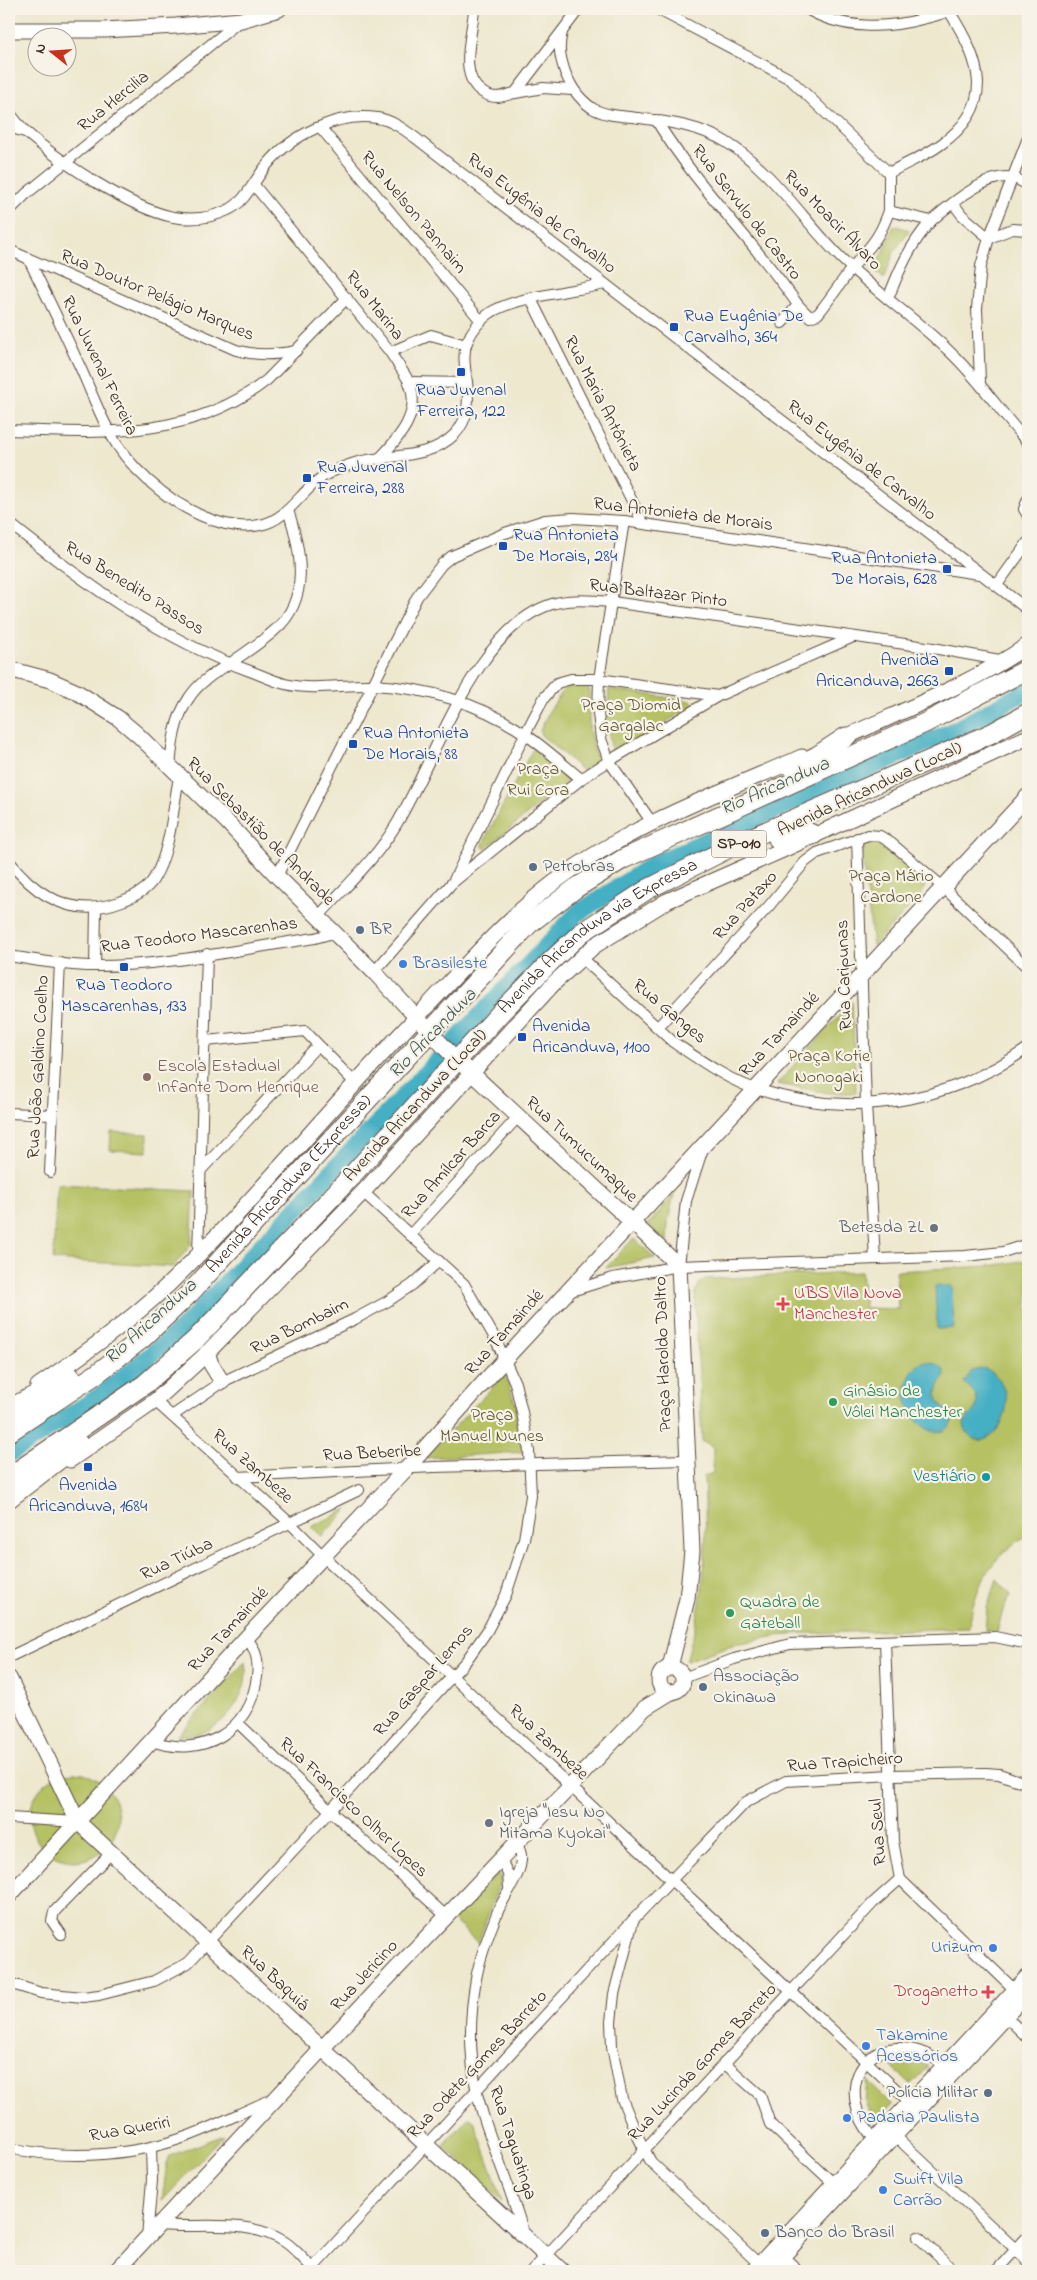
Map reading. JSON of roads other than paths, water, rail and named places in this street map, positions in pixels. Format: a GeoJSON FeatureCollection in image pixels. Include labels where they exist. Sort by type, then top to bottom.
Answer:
{"type":"FeatureCollection","features":[{"type":"Feature","properties":{"kind":"highway","name":"Avenida Aricanduva (Expressa)"},"geometry":{"type":"LineString","coordinates":[[9,1432],[95,1375],[143,1338],[190,1293],[302,1173],[426,1029],[529,924],[576,888],[623,859],[925,722],[1028,670]]}},
{"type":"Feature","properties":{"kind":"highway","name":"Avenida Aricanduva via Expressa"},"geometry":{"type":"LineString","coordinates":[[454,1057],[581,933],[623,904],[740,843],[992,733],[1028,713]]}},
{"type":"Feature","properties":{"kind":"highway"},"geometry":{"type":"LineString","coordinates":[[724,812],[752,792],[817,756],[846,737]]}},
{"type":"Feature","properties":{"kind":"highway"},"geometry":{"type":"LineString","coordinates":[[664,881],[794,832],[806,831],[813,835]]}},
{"type":"Feature","properties":{"kind":"highway","name":"Avenida Aricanduva (Expressa)"},"geometry":{"type":"LineString","coordinates":[[9,1478],[145,1384],[194,1341],[239,1296],[454,1057]]}},
{"type":"Feature","properties":{"kind":"highway"},"geometry":{"type":"LineString","coordinates":[[9,1408],[41,1394],[78,1374],[126,1342],[190,1293]]}},
{"type":"Feature","properties":{"kind":"highway"},"geometry":{"type":"LineString","coordinates":[[9,1500],[113,1418],[145,1384]]}},
{"type":"Feature","properties":{"kind":"street"},"geometry":{"type":"LineString","coordinates":[[9,30],[104,30],[242,20],[279,9]]}},
{"type":"Feature","properties":{"kind":"street"},"geometry":{"type":"LineString","coordinates":[[474,9],[468,67],[470,80],[476,88],[486,95],[495,97],[542,88],[572,90]]}},
{"type":"Feature","properties":{"kind":"street"},"geometry":{"type":"LineString","coordinates":[[516,93],[579,9]]}},
{"type":"Feature","properties":{"kind":"street"},"geometry":{"type":"LineString","coordinates":[[657,9],[790,79],[889,173],[889,211],[879,236],[814,317],[806,315],[798,305]]}},
{"type":"Feature","properties":{"kind":"street"},"geometry":{"type":"LineString","coordinates":[[807,9],[837,21],[872,26],[916,21],[950,10],[962,32],[977,67],[978,80],[974,106],[964,123],[947,140],[931,151],[889,173]]}},
{"type":"Feature","properties":{"kind":"street","name":"Rua Hercilia"},"geometry":{"type":"LineString","coordinates":[[9,211],[26,194],[242,20]]}},
{"type":"Feature","properties":{"kind":"street","name":"Rua Moacir Álvaro"},"geometry":{"type":"LineString","coordinates":[[562,32],[558,50],[572,90],[592,108],[601,112],[689,126],[714,134],[738,150],[759,168],[852,268],[949,350],[980,381],[1028,443]]}},
{"type":"Feature","properties":{"kind":"street","name":"Rua Eugênia de Carvalho"},"geometry":{"type":"LineString","coordinates":[[9,112],[26,132],[66,162],[108,189],[171,216],[198,219],[230,210],[254,185],[266,165],[282,149],[320,127],[340,120],[362,117],[379,118],[404,130],[1028,610]]}},
{"type":"Feature","properties":{"kind":"street","name":"Rua Servulo de Castro"},"geometry":{"type":"LineString","coordinates":[[656,120],[685,162],[728,218],[770,266],[798,305],[782,323]]}},
{"type":"Feature","properties":{"kind":"street"},"geometry":{"type":"LineString","coordinates":[[9,126],[26,132]]}},
{"type":"Feature","properties":{"kind":"street","name":"Rua Nelson Pannaim"},"geometry":{"type":"LineString","coordinates":[[320,127],[481,321]]}},
{"type":"Feature","properties":{"kind":"street"},"geometry":{"type":"LineString","coordinates":[[980,381],[978,286],[989,238],[1028,138]]}},
{"type":"Feature","properties":{"kind":"street"},"geometry":{"type":"LineString","coordinates":[[888,299],[904,258],[915,239],[930,221],[971,191],[994,180],[1004,177],[1014,178],[1028,186]]}},
{"type":"Feature","properties":{"kind":"street","name":"Rua Marina"},"geometry":{"type":"LineString","coordinates":[[254,185],[390,352],[409,382],[413,403],[406,426],[379,459]]}},
{"type":"Feature","properties":{"kind":"street"},"geometry":{"type":"LineString","coordinates":[[953,203],[962,215],[989,238]]}},
{"type":"Feature","properties":{"kind":"street"},"geometry":{"type":"LineString","coordinates":[[889,211],[930,221]]}},
{"type":"Feature","properties":{"kind":"street"},"geometry":{"type":"LineString","coordinates":[[989,238],[1012,229],[1028,230]]}},
{"type":"Feature","properties":{"kind":"street","name":"Rua Doutor Pelágio Marques"},"geometry":{"type":"LineString","coordinates":[[9,250],[236,350],[270,356],[296,351]]}},
{"type":"Feature","properties":{"kind":"street","name":"Rua Juvenal Ferreira"},"geometry":{"type":"LineString","coordinates":[[30,260],[110,433],[132,463],[153,484],[179,505],[204,517],[228,525],[242,527],[260,525],[275,520],[288,510],[304,491],[328,474],[363,461],[424,453],[455,434],[465,418],[467,410],[466,345]]}},
{"type":"Feature","properties":{"kind":"street"},"geometry":{"type":"LineString","coordinates":[[390,352],[432,335],[466,345],[481,321],[490,313],[503,307],[531,299],[605,284]]}},
{"type":"Feature","properties":{"kind":"street"},"geometry":{"type":"LineString","coordinates":[[9,430],[110,433],[160,426],[195,418],[220,408],[255,390],[347,298]]}},
{"type":"Feature","properties":{"kind":"street","name":"Rua Maria Antônieta"},"geometry":{"type":"LineString","coordinates":[[531,299],[643,523]]}},
{"type":"Feature","properties":{"kind":"street"},"geometry":{"type":"LineString","coordinates":[[409,382],[467,383]]}},
{"type":"Feature","properties":{"kind":"street"},"geometry":{"type":"LineString","coordinates":[[1028,499],[1024,509],[1028,516]]}},
{"type":"Feature","properties":{"kind":"street"},"geometry":{"type":"LineString","coordinates":[[9,861],[28,882],[54,900],[78,907],[96,908],[132,898],[145,889],[152,881],[161,862],[175,772],[172,741],[179,718],[189,698],[210,675],[229,664],[276,629],[297,597],[300,559],[288,510]]}},
{"type":"Feature","properties":{"kind":"street","name":"Rua Antonieta de Morais"},"geometry":{"type":"LineString","coordinates":[[277,876],[416,597],[433,574],[452,556],[505,533],[545,520],[573,518],[624,521],[980,574]]}},
{"type":"Feature","properties":{"kind":"street"},"geometry":{"type":"LineString","coordinates":[[624,521],[599,679],[598,713],[601,739],[609,761],[653,824]]}},
{"type":"Feature","properties":{"kind":"street","name":"Rua Benedito Passos"},"geometry":{"type":"LineString","coordinates":[[9,522],[68,568],[117,602],[190,646],[229,664],[284,684],[296,686],[372,685],[433,694],[460,701],[499,718],[525,734],[582,780]]}},
{"type":"Feature","properties":{"kind":"street"},"geometry":{"type":"LineString","coordinates":[[997,585],[1028,542]]}},
{"type":"Feature","properties":{"kind":"street","name":"Rua Baltazar Pinto"},"geometry":{"type":"LineString","coordinates":[[318,918],[374,857],[396,825],[460,701],[488,653],[502,636],[530,613],[553,604],[574,600],[612,602],[1005,661]]}},
{"type":"Feature","properties":{"kind":"street"},"geometry":{"type":"LineString","coordinates":[[374,972],[452,883],[582,780],[609,761],[718,696],[852,637]]}},
{"type":"Feature","properties":{"kind":"street"},"geometry":{"type":"LineString","coordinates":[[9,1408],[121,1326],[168,1285],[268,1180],[354,1082],[426,1029],[516,914],[554,882],[593,854],[653,824],[846,737],[1005,661],[1028,645]]}},
{"type":"Feature","properties":{"kind":"street","name":"Rua Sebastião de Andrade"},"geometry":{"type":"LineString","coordinates":[[9,669],[50,680],[118,718],[138,735],[227,822],[277,876],[374,972],[454,1057]]}},
{"type":"Feature","properties":{"kind":"street"},"geometry":{"type":"LineString","coordinates":[[452,883],[525,734],[544,698],[557,683],[571,679],[599,679],[718,696]]}},
{"type":"Feature","properties":{"kind":"street","name":"Avenida Aricanduva (Local)"},"geometry":{"type":"LineString","coordinates":[[9,1500],[154,1401],[208,1352],[363,1192],[554,983],[581,957],[625,925],[667,901],[1025,741]]}},
{"type":"Feature","properties":{"kind":"street","name":"Rua Tamaindé"},"geometry":{"type":"LineString","coordinates":[[9,1896],[1028,796]]}},
{"type":"Feature","properties":{"kind":"street","name":"Rua Pataxo"},"geometry":{"type":"LineString","coordinates":[[658,1027],[769,906],[805,862],[817,853],[857,838],[876,835],[891,843],[943,887]]}},
{"type":"Feature","properties":{"kind":"street","name":"Rua Caripunas"},"geometry":{"type":"LineString","coordinates":[[857,838],[866,1104],[875,1259]]}},
{"type":"Feature","properties":{"kind":"street"},"geometry":{"type":"LineString","coordinates":[[943,887],[1028,968]]}},
{"type":"Feature","properties":{"kind":"street"},"geometry":{"type":"LineString","coordinates":[[95,966],[96,908]]}},
{"type":"Feature","properties":{"kind":"street","name":"Rua Teodoro Mascarenhas"},"geometry":{"type":"LineString","coordinates":[[9,956],[95,966],[150,962],[315,938],[334,933]]}},
{"type":"Feature","properties":{"kind":"street"},"geometry":{"type":"LineString","coordinates":[[198,1254],[206,1041],[207,954]]}},
{"type":"Feature","properties":{"kind":"street","name":"Rua Ganges"},"geometry":{"type":"LineString","coordinates":[[581,957],[690,1054],[755,1089],[807,1100],[866,1104],[895,1102],[938,1092],[997,1068],[1028,1048]]}},
{"type":"Feature","properties":{"kind":"street","name":"Rua João Galdino Coelho"},"geometry":{"type":"LineString","coordinates":[[50,1172],[60,963]]}},
{"type":"Feature","properties":{"kind":"street"},"geometry":{"type":"LineString","coordinates":[[206,1041],[302,1031],[308,1032],[354,1082]]}},
{"type":"Feature","properties":{"kind":"street"},"geometry":{"type":"LineString","coordinates":[[201,1170],[318,1045]]}},
{"type":"Feature","properties":{"kind":"street","name":"Rua Tumucumaque"},"geometry":{"type":"LineString","coordinates":[[454,1057],[679,1266]]}},
{"type":"Feature","properties":{"kind":"street"},"geometry":{"type":"LineString","coordinates":[[9,1113],[52,1115]]}},
{"type":"Feature","properties":{"kind":"street","name":"Rua Amílcar Barca"},"geometry":{"type":"LineString","coordinates":[[410,1235],[518,1117]]}},
{"type":"Feature","properties":{"kind":"street"},"geometry":{"type":"LineString","coordinates":[[567,1292],[614,1278],[679,1266],[686,1201],[704,1144]]}},
{"type":"Feature","properties":{"kind":"street","name":"Rua Gaspar Lemos"},"geometry":{"type":"LineString","coordinates":[[9,1982],[41,1993],[77,1996],[99,1995],[139,1986],[172,1973],[188,1963],[208,1944],[452,1676],[477,1647],[506,1595],[513,1578],[529,1521],[531,1496],[530,1465],[522,1412],[505,1360],[473,1296],[464,1284],[363,1192]]}},
{"type":"Feature","properties":{"kind":"street","name":"Praça Haroldo Daltro"},"geometry":{"type":"LineString","coordinates":[[670,1667],[690,1582],[692,1551],[679,1266],[986,1255],[1028,1244]]}},
{"type":"Feature","properties":{"kind":"street","name":"Rua Bombaim"},"geometry":{"type":"LineString","coordinates":[[172,1416],[222,1382],[355,1319],[412,1285],[439,1261]]}},
{"type":"Feature","properties":{"kind":"street"},"geometry":{"type":"LineString","coordinates":[[208,1352],[211,1364],[222,1382]]}},
{"type":"Feature","properties":{"kind":"street","name":"Rua Zambeze"},"geometry":{"type":"LineString","coordinates":[[154,1401],[291,1524],[324,1557],[914,2107]]}},
{"type":"Feature","properties":{"kind":"street","name":"Rua Beberibe"},"geometry":{"type":"LineString","coordinates":[[238,1477],[407,1468],[687,1460]]}},
{"type":"Feature","properties":{"kind":"street","name":"Rua Tiúba"},"geometry":{"type":"LineString","coordinates":[[9,1657],[359,1490]]}},
{"type":"Feature","properties":{"kind":"street"},"geometry":{"type":"LineString","coordinates":[[683,1678],[734,1660],[790,1644],[995,1637],[1028,1644]]}},
{"type":"Feature","properties":{"kind":"street"},"geometry":{"type":"LineString","coordinates":[[152,1741],[171,1747],[192,1747],[220,1736],[238,1723],[252,1700],[258,1669],[253,1645],[246,1638]]}},
{"type":"Feature","properties":{"kind":"street","name":"Rua Seul"},"geometry":{"type":"LineString","coordinates":[[885,1641],[892,1775],[893,1841],[900,1879],[1022,1993]]}},
{"type":"Feature","properties":{"kind":"street"},"geometry":{"type":"LineString","coordinates":[[670,1667],[677,1669],[683,1678],[682,1686],[665,1687],[662,1671],[670,1667]]}},
{"type":"Feature","properties":{"kind":"street","name":"Rua Baquiá"},"geometry":{"type":"LineString","coordinates":[[9,1678],[78,1822],[425,2147],[562,2271]]}},
{"type":"Feature","properties":{"kind":"street","name":"Rua Jericino"},"geometry":{"type":"LineString","coordinates":[[116,2271],[323,2050],[381,1984],[517,1844],[665,1687]]}},
{"type":"Feature","properties":{"kind":"street","name":"Rua Francisco Olher Lopes"},"geometry":{"type":"LineString","coordinates":[[238,1723],[330,1811],[447,1917]]}},
{"type":"Feature","properties":{"kind":"street","name":"Rua Trapicheiro"},"geometry":{"type":"LineString","coordinates":[[671,1881],[746,1802],[765,1790],[786,1782],[817,1778],[986,1773],[999,1774],[1028,1784]]}},
{"type":"Feature","properties":{"kind":"street"},"geometry":{"type":"LineString","coordinates":[[9,1818],[78,1822]]}},
{"type":"Feature","properties":{"kind":"street","name":"Rua Taguatinga"},"geometry":{"type":"LineString","coordinates":[[517,1844],[521,1859],[516,1877],[509,1887],[482,1956],[472,2000],[470,2027],[477,2089],[482,2114],[512,2195],[524,2235]]}},
{"type":"Feature","properties":{"kind":"street"},"geometry":{"type":"LineString","coordinates":[[61,1934],[52,1921],[54,1912],[111,1853]]}},
{"type":"Feature","properties":{"kind":"street"},"geometry":{"type":"LineString","coordinates":[[501,1860],[508,1874],[509,1887]]}},
{"type":"Feature","properties":{"kind":"street","name":"Rua Lucinda Gomes Barreto"},"geometry":{"type":"LineString","coordinates":[[532,2271],[873,1903],[900,1879]]}},
{"type":"Feature","properties":{"kind":"street","name":"Rua Odete Gomes Barreto"},"geometry":{"type":"LineString","coordinates":[[312,2270],[671,1881]]}},
{"type":"Feature","properties":{"kind":"street"},"geometry":{"type":"LineString","coordinates":[[633,1920],[614,1994],[611,2022],[611,2038],[622,2099],[644,2150],[661,2173],[760,2269],[1022,1993],[1028,1976]]}},
{"type":"Feature","properties":{"kind":"street"},"geometry":{"type":"LineString","coordinates":[[1002,2013],[1028,2038]]}},
{"type":"Feature","properties":{"kind":"street"},"geometry":{"type":"LineString","coordinates":[[879,2144],[860,2117],[854,2096],[859,2071],[867,2062],[878,2052],[896,2047],[913,2049],[949,2069]]}},
{"type":"Feature","properties":{"kind":"street"},"geometry":{"type":"LineString","coordinates":[[724,2063],[760,2096],[770,2124],[834,2184]]}},
{"type":"Feature","properties":{"kind":"street","name":"Rua Queriri"},"geometry":{"type":"LineString","coordinates":[[9,2148],[28,2152],[72,2156],[151,2147],[201,2131],[279,2096]]}},
{"type":"Feature","properties":{"kind":"street"},"geometry":{"type":"LineString","coordinates":[[891,2132],[1028,2261]]}},
{"type":"Feature","properties":{"kind":"street"},"geometry":{"type":"LineString","coordinates":[[778,2252],[834,2184],[879,2144]]}},
{"type":"Feature","properties":{"kind":"street"},"geometry":{"type":"LineString","coordinates":[[147,2239],[152,2180],[151,2147]]}},
{"type":"Feature","properties":{"kind":"street"},"geometry":{"type":"LineString","coordinates":[[161,2225],[237,2226],[264,2233],[285,2242],[299,2254],[312,2270]]}},
{"type":"Feature","properties":{"kind":"street"},"geometry":{"type":"LineString","coordinates":[[996,2271],[1028,2236]]}},
{"type":"Feature","properties":{"kind":"street"},"geometry":{"type":"LineString","coordinates":[[918,2237],[954,2271]]}},
{"type":"Feature","properties":{"kind":"street"},"geometry":{"type":"LineString","coordinates":[[778,2252],[799,2271]]}},
{"type":"Feature","properties":{"kind":"water"},"geometry":{"type":"Polygon","coordinates":[[[935,1286],[952,1286],[954,1328],[937,1329],[935,1286]]]}},
{"type":"Feature","properties":{"kind":"water"},"geometry":{"type":"Polygon","coordinates":[[[927,1362],[937,1364],[945,1373],[938,1388],[937,1397],[938,1401],[954,1415],[949,1427],[941,1432],[931,1431],[921,1425],[913,1415],[908,1403],[906,1389],[911,1373],[919,1365],[927,1362]]]}},
{"type":"Feature","properties":{"kind":"water"},"geometry":{"type":"Polygon","coordinates":[[[984,1368],[995,1375],[1003,1386],[1006,1400],[1005,1413],[1001,1424],[994,1433],[986,1439],[978,1440],[970,1436],[964,1426],[967,1418],[977,1405],[977,1400],[974,1392],[964,1382],[972,1371],[984,1368]]]}},
{"type":"Feature","properties":{"kind":"waterway","name":"Rio Aricanduva"},"geometry":{"type":"LineString","coordinates":[[9,1454],[100,1396],[181,1330],[578,913],[654,864],[957,729],[1028,690]]}},
{"type":"Feature","properties":{"kind":"place","name":"Rua Eugênia De Carvalho, 364"},"geometry":{"type":"Point","coordinates":[674,327]}},
{"type":"Feature","properties":{"kind":"place","name":"Rua Juvenal Ferreira, 122"},"geometry":{"type":"Point","coordinates":[461,372]}},
{"type":"Feature","properties":{"kind":"place","name":"Rua Juvenal Ferreira, 288"},"geometry":{"type":"Point","coordinates":[307,478]}},
{"type":"Feature","properties":{"kind":"place","name":"Rua Antonieta De Morais, 284"},"geometry":{"type":"Point","coordinates":[503,546]}},
{"type":"Feature","properties":{"kind":"place","name":"Rua Antonieta De Morais, 628"},"geometry":{"type":"Point","coordinates":[947,569]}},
{"type":"Feature","properties":{"kind":"place","name":"Avenida Aricanduva, 2663"},"geometry":{"type":"Point","coordinates":[949,671]}},
{"type":"Feature","properties":{"kind":"place","name":"Rua Antonieta De Morais, 88"},"geometry":{"type":"Point","coordinates":[353,744]}},
{"type":"Feature","properties":{"kind":"place","name":"Petrobras"},"geometry":{"type":"Point","coordinates":[533,867]}},
{"type":"Feature","properties":{"kind":"place","name":"BR"},"geometry":{"type":"Point","coordinates":[360,930]}},
{"type":"Feature","properties":{"kind":"place","name":"Brasileste"},"geometry":{"type":"Point","coordinates":[403,964]}},
{"type":"Feature","properties":{"kind":"place","name":"Rua Teodoro Mascarenhas, 133"},"geometry":{"type":"Point","coordinates":[124,967]}},
{"type":"Feature","properties":{"kind":"place","name":"Avenida Aricanduva, 1100"},"geometry":{"type":"Point","coordinates":[522,1037]}},
{"type":"Feature","properties":{"kind":"place","name":"Escola Estadual Infante Dom Henrique"},"geometry":{"type":"Point","coordinates":[147,1077]}},
{"type":"Feature","properties":{"kind":"place","name":"Betesda ZL"},"geometry":{"type":"Point","coordinates":[934,1228]}},
{"type":"Feature","properties":{"kind":"place","name":"UBS Vila Nova Manchester"},"geometry":{"type":"Point","coordinates":[783,1304]}},
{"type":"Feature","properties":{"kind":"place","name":"Ginásio de Vôlei Manchester"},"geometry":{"type":"Point","coordinates":[833,1402]}},
{"type":"Feature","properties":{"kind":"place","name":"Avenida Aricanduva, 1684"},"geometry":{"type":"Point","coordinates":[88,1467]}},
{"type":"Feature","properties":{"kind":"place","name":"Vestiário"},"geometry":{"type":"Point","coordinates":[986,1477]}},
{"type":"Feature","properties":{"kind":"place","name":"Quadra de Gateball"},"geometry":{"type":"Point","coordinates":[730,1613]}},
{"type":"Feature","properties":{"kind":"place","name":"Associação Okinawa"},"geometry":{"type":"Point","coordinates":[703,1687]}},
{"type":"Feature","properties":{"kind":"place","name":"Igreja \"Iesu No Mitama Kyokai\""},"geometry":{"type":"Point","coordinates":[489,1823]}},
{"type":"Feature","properties":{"kind":"place","name":"Urizum"},"geometry":{"type":"Point","coordinates":[993,1948]}},
{"type":"Feature","properties":{"kind":"place","name":"Droganetto"},"geometry":{"type":"Point","coordinates":[988,1992]}},
{"type":"Feature","properties":{"kind":"place","name":"Takamine Acessórios"},"geometry":{"type":"Point","coordinates":[866,2046]}},
{"type":"Feature","properties":{"kind":"place","name":"Polícia Militar"},"geometry":{"type":"Point","coordinates":[988,2093]}},
{"type":"Feature","properties":{"kind":"place","name":"Padaria Paulista"},"geometry":{"type":"Point","coordinates":[847,2118]}},
{"type":"Feature","properties":{"kind":"place","name":"Swift Vila Carrão"},"geometry":{"type":"Point","coordinates":[883,2190]}},
{"type":"Feature","properties":{"kind":"place","name":"Banco do Brasil"},"geometry":{"type":"Point","coordinates":[765,2233]}},
{"type":"Feature","properties":{"kind":"park label","name":"Praça Diomid Gargalac"},"geometry":{"type":"Point","coordinates":[631,716]}},
{"type":"Feature","properties":{"kind":"park label","name":"Praça Rui Cora"},"geometry":{"type":"Point","coordinates":[538,780]}},
{"type":"Feature","properties":{"kind":"park label","name":"Praça Mário Cardone"},"geometry":{"type":"Point","coordinates":[891,888]}},
{"type":"Feature","properties":{"kind":"park label","name":"Praça Kotie Nonogaki"},"geometry":{"type":"Point","coordinates":[829,1067]}},
{"type":"Feature","properties":{"kind":"park label","name":"Praça Manuel Nunes"},"geometry":{"type":"Point","coordinates":[492,1426]}}]}
